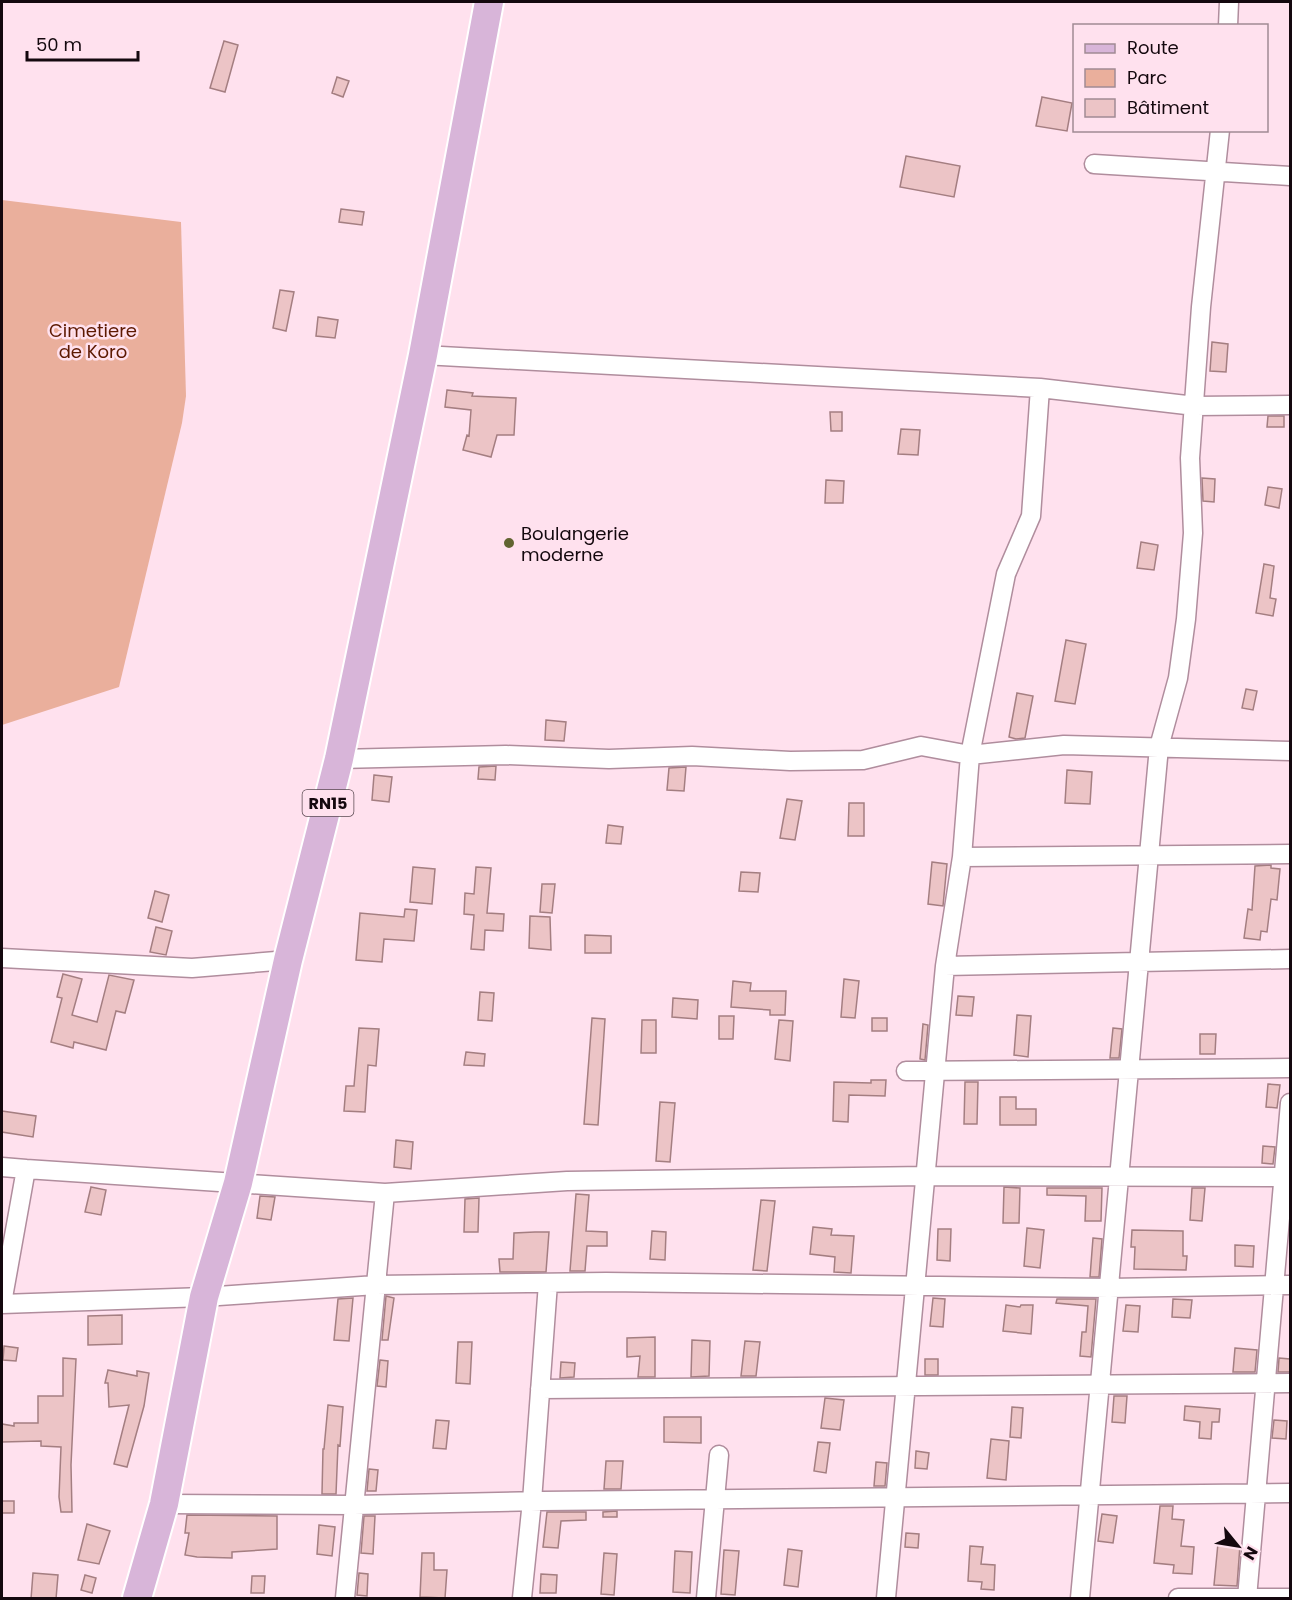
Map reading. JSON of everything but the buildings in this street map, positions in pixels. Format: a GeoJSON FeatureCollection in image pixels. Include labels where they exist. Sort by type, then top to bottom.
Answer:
{"type":"FeatureCollection","features":[{"type":"Feature","properties":{"kind":"main road","name":"RN15"},"geometry":{"type":"LineString","coordinates":[[137,1599],[164,1504],[204,1296],[238,1183],[288,960],[339,759],[423,355],[489,2]]}},
{"type":"Feature","properties":{"kind":"street"},"geometry":{"type":"LineString","coordinates":[[1228,24],[1229,2]]}},
{"type":"Feature","properties":{"kind":"street"},"geometry":{"type":"LineString","coordinates":[[1080,1599],[1159,747],[1178,678],[1186,620],[1193,533],[1190,458],[1201,307],[1220,132]]}},
{"type":"Feature","properties":{"kind":"street"},"geometry":{"type":"LineString","coordinates":[[1094,164],[1290,176]]}},
{"type":"Feature","properties":{"kind":"street"},"geometry":{"type":"LineString","coordinates":[[423,355],[1040,388],[1195,406],[1290,405]]}},
{"type":"Feature","properties":{"kind":"street"},"geometry":{"type":"LineString","coordinates":[[886,1599],[945,966],[962,856],[970,755],[1006,574],[1030,516],[1040,388]]}},
{"type":"Feature","properties":{"kind":"street"},"geometry":{"type":"LineString","coordinates":[[339,759],[506,754],[609,759],[692,756],[790,761],[863,759],[921,746],[970,755],[1065,745],[1290,751]]}},
{"type":"Feature","properties":{"kind":"street"},"geometry":{"type":"LineString","coordinates":[[962,856],[1290,854]]}},
{"type":"Feature","properties":{"kind":"street"},"geometry":{"type":"LineString","coordinates":[[2,958],[192,968],[288,960]]}},
{"type":"Feature","properties":{"kind":"street"},"geometry":{"type":"LineString","coordinates":[[945,966],[1290,959]]}},
{"type":"Feature","properties":{"kind":"street"},"geometry":{"type":"LineString","coordinates":[[906,1071],[1290,1068]]}},
{"type":"Feature","properties":{"kind":"street"},"geometry":{"type":"LineString","coordinates":[[1247,1598],[1266,1383],[1282,1285],[1290,1103]]}},
{"type":"Feature","properties":{"kind":"street"},"geometry":{"type":"LineString","coordinates":[[2,1167],[385,1193],[567,1181],[926,1176],[1287,1177]]}},
{"type":"Feature","properties":{"kind":"street"},"geometry":{"type":"LineString","coordinates":[[26,1169],[2,1304],[204,1296],[376,1285],[548,1283],[1109,1288],[1282,1285]]}},
{"type":"Feature","properties":{"kind":"street"},"geometry":{"type":"LineString","coordinates":[[345,1599],[385,1193]]}},
{"type":"Feature","properties":{"kind":"street"},"geometry":{"type":"LineString","coordinates":[[522,1599],[532,1501],[548,1283]]}},
{"type":"Feature","properties":{"kind":"street"},"geometry":{"type":"LineString","coordinates":[[540,1389],[1290,1383]]}},
{"type":"Feature","properties":{"kind":"street"},"geometry":{"type":"LineString","coordinates":[[706,1599],[719,1455]]}},
{"type":"Feature","properties":{"kind":"street"},"geometry":{"type":"LineString","coordinates":[[164,1504],[354,1505],[1290,1493]]}},
{"type":"Feature","properties":{"kind":"street"},"geometry":{"type":"LineString","coordinates":[[1178,1599],[1290,1598]]}},
{"type":"Feature","properties":{"kind":"green space","name":"Cimetiere de Koro"},"geometry":{"type":"Polygon","coordinates":[[[2,200],[181,222],[186,396],[182,423],[119,687],[2,725],[2,200]]]}},
{"type":"Feature","properties":{"kind":"place","name":"Boulangerie moderne"},"geometry":{"type":"Point","coordinates":[509,543]}}]}
